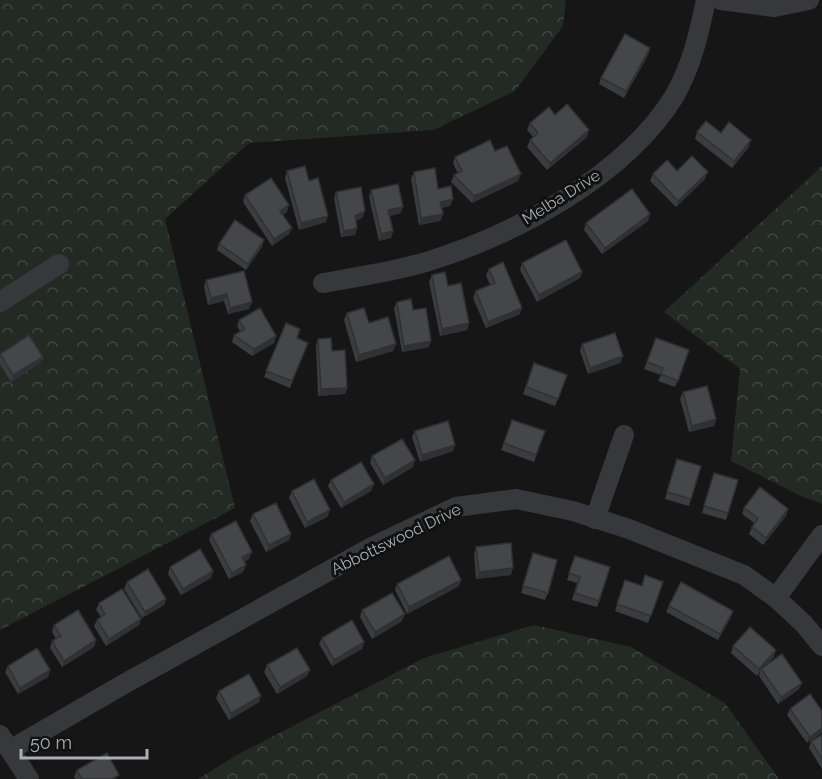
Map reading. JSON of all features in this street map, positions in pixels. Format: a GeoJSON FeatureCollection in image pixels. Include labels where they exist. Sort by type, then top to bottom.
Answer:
{"type":"FeatureCollection","features":[{"type":"Feature","properties":{"kind":"street","name":"Melba Drive"},"geometry":{"type":"LineString","coordinates":[[323,283],[424,262],[484,242],[578,191],[626,153],[654,125],[688,69],[698,40],[706,0]]}},
{"type":"Feature","properties":{"kind":"street"},"geometry":{"type":"LineString","coordinates":[[721,0],[774,7],[809,0]]}},
{"type":"Feature","properties":{"kind":"street"},"geometry":{"type":"LineString","coordinates":[[0,302],[59,264]]}},
{"type":"Feature","properties":{"kind":"street"},"geometry":{"type":"LineString","coordinates":[[595,519],[624,435]]}},
{"type":"Feature","properties":{"kind":"street","name":"Abbottswood Drive"},"geometry":{"type":"LineString","coordinates":[[5,742],[124,684],[372,547],[456,507],[516,499],[573,511],[628,529],[744,575],[776,598],[804,624],[822,646]]}},
{"type":"Feature","properties":{"kind":"street"},"geometry":{"type":"LineString","coordinates":[[776,598],[822,535]]}},
{"type":"Feature","properties":{"kind":"street"},"geometry":{"type":"LineString","coordinates":[[5,742],[29,779]]}},
{"type":"Feature","properties":{"kind":"green space"},"geometry":{"type":"Polygon","coordinates":[[[0,0],[566,0],[563,26],[515,91],[433,130],[249,143],[165,219],[235,508],[0,630],[0,0]]]}},
{"type":"Feature","properties":{"kind":"green space"},"geometry":{"type":"Polygon","coordinates":[[[822,166],[822,504],[731,461],[740,369],[664,312],[822,166]]]}},
{"type":"Feature","properties":{"kind":"green space"},"geometry":{"type":"Polygon","coordinates":[[[534,625],[631,647],[725,703],[779,779],[198,779],[235,756],[424,658],[534,625]]]}},
{"type":"Feature","properties":{"kind":"building"},"geometry":{"type":"Polygon","coordinates":[[[625,34],[650,48],[626,91],[601,78],[625,34]]]}},
{"type":"Feature","properties":{"kind":"building"},"geometry":{"type":"Polygon","coordinates":[[[567,104],[589,130],[550,163],[530,140],[538,133],[530,123],[549,107],[555,115],[567,104]]]}},
{"type":"Feature","properties":{"kind":"building"},"geometry":{"type":"Polygon","coordinates":[[[706,121],[721,133],[729,122],[751,140],[734,161],[697,132],[706,121]]]}},
{"type":"Feature","properties":{"kind":"building"},"geometry":{"type":"Polygon","coordinates":[[[490,140],[495,151],[507,146],[521,174],[474,196],[454,175],[462,171],[455,157],[490,140]]]}},
{"type":"Feature","properties":{"kind":"building"},"geometry":{"type":"Polygon","coordinates":[[[692,156],[708,172],[678,201],[653,174],[667,160],[677,171],[692,156]]]}},
{"type":"Feature","properties":{"kind":"building"},"geometry":{"type":"Polygon","coordinates":[[[305,166],[309,181],[318,178],[328,216],[301,223],[287,171],[305,166]]]}},
{"type":"Feature","properties":{"kind":"building"},"geometry":{"type":"Polygon","coordinates":[[[435,168],[438,189],[451,186],[453,199],[440,202],[443,214],[421,218],[414,172],[435,168]]]}},
{"type":"Feature","properties":{"kind":"building"},"geometry":{"type":"Polygon","coordinates":[[[271,178],[289,205],[280,211],[292,228],[274,239],[245,195],[271,178]]]}},
{"type":"Feature","properties":{"kind":"building"},"geometry":{"type":"Polygon","coordinates":[[[398,184],[403,207],[388,210],[393,231],[381,234],[371,190],[398,184]]]}},
{"type":"Feature","properties":{"kind":"building"},"geometry":{"type":"Polygon","coordinates":[[[361,187],[365,211],[355,216],[357,228],[344,231],[336,192],[361,187]]]}},
{"type":"Feature","properties":{"kind":"building"},"geometry":{"type":"Polygon","coordinates":[[[632,189],[650,214],[605,248],[586,223],[632,189]]]}},
{"type":"Feature","properties":{"kind":"building"},"geometry":{"type":"Polygon","coordinates":[[[235,220],[264,240],[248,264],[219,244],[235,220]]]}},
{"type":"Feature","properties":{"kind":"building"},"geometry":{"type":"Polygon","coordinates":[[[566,240],[582,272],[539,295],[522,263],[566,240]]]}},
{"type":"Feature","properties":{"kind":"building"},"geometry":{"type":"Polygon","coordinates":[[[503,262],[522,308],[488,322],[476,291],[495,283],[489,269],[503,262]]]}},
{"type":"Feature","properties":{"kind":"building"},"geometry":{"type":"Polygon","coordinates":[[[244,271],[252,302],[230,308],[227,294],[211,298],[206,280],[244,271]]]}},
{"type":"Feature","properties":{"kind":"building"},"geometry":{"type":"Polygon","coordinates":[[[445,272],[448,286],[461,283],[469,323],[442,329],[432,275],[445,272]]]}},
{"type":"Feature","properties":{"kind":"building"},"geometry":{"type":"Polygon","coordinates":[[[411,299],[413,310],[426,308],[431,341],[404,346],[397,302],[411,299]]]}},
{"type":"Feature","properties":{"kind":"building"},"geometry":{"type":"Polygon","coordinates":[[[260,308],[276,336],[254,349],[234,335],[245,329],[239,320],[260,308]]]}},
{"type":"Feature","properties":{"kind":"building"},"geometry":{"type":"Polygon","coordinates":[[[364,308],[369,323],[388,317],[396,344],[359,355],[347,313],[364,308]]]}},
{"type":"Feature","properties":{"kind":"building"},"geometry":{"type":"Polygon","coordinates":[[[286,323],[300,329],[297,338],[308,343],[292,381],[266,371],[286,323]]]}},
{"type":"Feature","properties":{"kind":"building"},"geometry":{"type":"Polygon","coordinates":[[[615,333],[623,356],[590,368],[582,344],[615,333]]]}},
{"type":"Feature","properties":{"kind":"building"},"geometry":{"type":"Polygon","coordinates":[[[29,335],[43,357],[13,375],[0,354],[29,335]]]}},
{"type":"Feature","properties":{"kind":"building"},"geometry":{"type":"Polygon","coordinates":[[[331,338],[332,351],[345,350],[347,388],[321,389],[318,339],[331,338]]]}},
{"type":"Feature","properties":{"kind":"building"},"geometry":{"type":"Polygon","coordinates":[[[656,338],[689,350],[678,381],[661,374],[663,368],[647,362],[656,338]]]}},
{"type":"Feature","properties":{"kind":"building"},"geometry":{"type":"Polygon","coordinates":[[[534,363],[567,375],[558,399],[526,387],[534,363]]]}},
{"type":"Feature","properties":{"kind":"building"},"geometry":{"type":"Polygon","coordinates":[[[707,386],[716,419],[692,426],[683,392],[707,386]]]}},
{"type":"Feature","properties":{"kind":"building"},"geometry":{"type":"Polygon","coordinates":[[[512,420],[545,431],[536,455],[504,443],[512,420]]]}},
{"type":"Feature","properties":{"kind":"building"},"geometry":{"type":"Polygon","coordinates":[[[448,421],[455,445],[422,455],[415,431],[448,421]]]}},
{"type":"Feature","properties":{"kind":"building"},"geometry":{"type":"Polygon","coordinates":[[[402,439],[415,460],[385,478],[372,456],[402,439]]]}},
{"type":"Feature","properties":{"kind":"building"},"geometry":{"type":"Polygon","coordinates":[[[677,459],[701,466],[691,499],[667,492],[677,459]]]}},
{"type":"Feature","properties":{"kind":"building"},"geometry":{"type":"Polygon","coordinates":[[[361,462],[374,484],[344,502],[331,480],[361,462]]]}},
{"type":"Feature","properties":{"kind":"building"},"geometry":{"type":"Polygon","coordinates":[[[714,473],[738,480],[728,513],[704,506],[714,473]]]}},
{"type":"Feature","properties":{"kind":"building"},"geometry":{"type":"Polygon","coordinates":[[[314,479],[330,510],[307,522],[292,491],[314,479]]]}},
{"type":"Feature","properties":{"kind":"building"},"geometry":{"type":"Polygon","coordinates":[[[760,487],[788,509],[766,538],[752,527],[758,518],[744,508],[760,487]]]}},
{"type":"Feature","properties":{"kind":"building"},"geometry":{"type":"Polygon","coordinates":[[[276,503],[291,534],[269,545],[253,514],[276,503]]]}},
{"type":"Feature","properties":{"kind":"building"},"geometry":{"type":"Polygon","coordinates":[[[236,521],[252,552],[242,557],[246,565],[232,573],[211,534],[236,521]]]}},
{"type":"Feature","properties":{"kind":"building"},"geometry":{"type":"Polygon","coordinates":[[[511,543],[513,568],[479,572],[476,547],[511,543]]]}},
{"type":"Feature","properties":{"kind":"building"},"geometry":{"type":"Polygon","coordinates":[[[200,549],[213,571],[183,589],[170,567],[200,549]]]}},
{"type":"Feature","properties":{"kind":"building"},"geometry":{"type":"Polygon","coordinates":[[[533,553],[557,560],[548,593],[523,586],[533,553]]]}},
{"type":"Feature","properties":{"kind":"building"},"geometry":{"type":"Polygon","coordinates":[[[449,556],[461,580],[409,607],[397,584],[449,556]]]}},
{"type":"Feature","properties":{"kind":"building"},"geometry":{"type":"Polygon","coordinates":[[[575,556],[610,567],[599,601],[575,593],[580,577],[569,573],[575,556]]]}},
{"type":"Feature","properties":{"kind":"building"},"geometry":{"type":"Polygon","coordinates":[[[148,569],[166,599],[145,612],[127,582],[148,569]]]}},
{"type":"Feature","properties":{"kind":"building"},"geometry":{"type":"Polygon","coordinates":[[[645,575],[663,582],[651,616],[617,604],[625,580],[642,586],[645,575]]]}},
{"type":"Feature","properties":{"kind":"building"},"geometry":{"type":"Polygon","coordinates":[[[681,582],[733,611],[720,634],[669,606],[681,582]]]}},
{"type":"Feature","properties":{"kind":"building"},"geometry":{"type":"Polygon","coordinates":[[[122,589],[141,619],[109,639],[97,620],[105,614],[99,603],[122,589]]]}},
{"type":"Feature","properties":{"kind":"building"},"geometry":{"type":"Polygon","coordinates":[[[392,593],[405,614],[375,632],[362,610],[392,593]]]}},
{"type":"Feature","properties":{"kind":"building"},"geometry":{"type":"Polygon","coordinates":[[[78,610],[96,640],[64,661],[52,641],[61,636],[54,625],[78,610]]]}},
{"type":"Feature","properties":{"kind":"building"},"geometry":{"type":"Polygon","coordinates":[[[352,620],[364,642],[334,660],[322,638],[352,620]]]}},
{"type":"Feature","properties":{"kind":"building"},"geometry":{"type":"Polygon","coordinates":[[[750,627],[776,650],[759,669],[733,646],[750,627]]]}},
{"type":"Feature","properties":{"kind":"building"},"geometry":{"type":"Polygon","coordinates":[[[37,648],[50,670],[20,688],[8,666],[37,648]]]}},
{"type":"Feature","properties":{"kind":"building"},"geometry":{"type":"Polygon","coordinates":[[[297,648],[310,670],[280,687],[267,665],[297,648]]]}},
{"type":"Feature","properties":{"kind":"building"},"geometry":{"type":"Polygon","coordinates":[[[782,654],[802,683],[781,697],[761,669],[782,654]]]}},
{"type":"Feature","properties":{"kind":"building"},"geometry":{"type":"Polygon","coordinates":[[[249,674],[261,696],[231,713],[219,691],[249,674]]]}},
{"type":"Feature","properties":{"kind":"building"},"geometry":{"type":"Polygon","coordinates":[[[810,694],[822,711],[822,728],[810,737],[790,709],[810,694]]]}},
{"type":"Feature","properties":{"kind":"building"},"geometry":{"type":"Polygon","coordinates":[[[822,735],[822,759],[811,741],[822,735]]]}},
{"type":"Feature","properties":{"kind":"building"},"geometry":{"type":"Polygon","coordinates":[[[107,753],[119,775],[112,779],[82,779],[77,770],[107,753]]]}}]}
